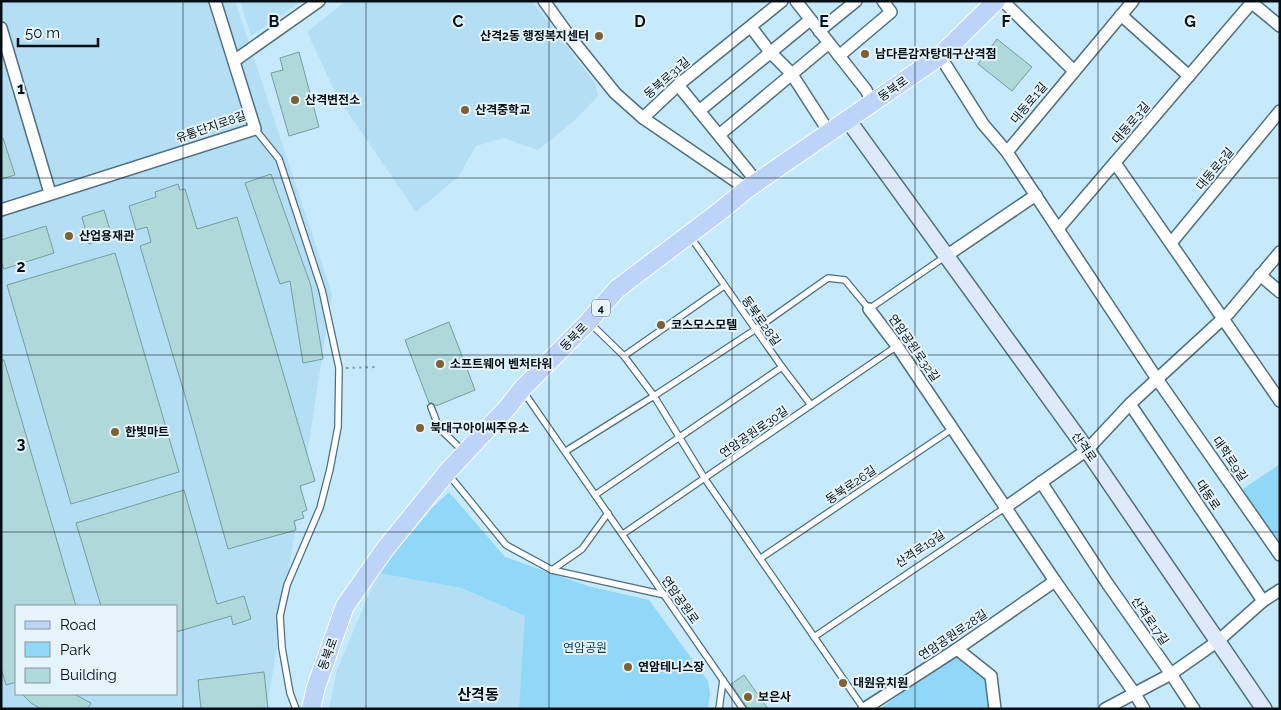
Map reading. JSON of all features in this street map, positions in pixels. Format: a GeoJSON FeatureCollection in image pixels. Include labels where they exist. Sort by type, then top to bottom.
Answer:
{"type":"FeatureCollection","features":[{"type":"Feature","properties":{"kind":"main road","name":"동북로"},"geometry":{"type":"LineString","coordinates":[[311,709],[316,687],[345,606],[385,550],[447,472],[508,407],[522,389],[588,322],[617,289],[752,185],[940,56],[996,1]]}},
{"type":"Feature","properties":{"kind":"street","name":"유통단지로8길"},"geometry":{"type":"LineString","coordinates":[[1,210],[256,129],[215,1]]}},
{"type":"Feature","properties":{"kind":"street"},"geometry":{"type":"LineString","coordinates":[[234,60],[319,1]]}},
{"type":"Feature","properties":{"kind":"street","name":"동북로31길"},"geometry":{"type":"LineString","coordinates":[[544,1],[615,93],[643,118],[678,85],[782,1]]}},
{"type":"Feature","properties":{"kind":"street"},"geometry":{"type":"LineString","coordinates":[[796,1],[866,90],[873,103]]}},
{"type":"Feature","properties":{"kind":"street"},"geometry":{"type":"LineString","coordinates":[[819,31],[856,1]]}},
{"type":"Feature","properties":{"kind":"street"},"geometry":{"type":"LineString","coordinates":[[839,56],[891,12],[884,1]]}},
{"type":"Feature","properties":{"kind":"street"},"geometry":{"type":"LineString","coordinates":[[1004,1],[1074,71]]}},
{"type":"Feature","properties":{"kind":"street","name":"대동로1길"},"geometry":{"type":"LineString","coordinates":[[1007,152],[1133,1]]}},
{"type":"Feature","properties":{"kind":"street","name":"대동로3길"},"geometry":{"type":"LineString","coordinates":[[1278,392],[1223,318],[1115,163],[1252,2],[1280,26]]}},
{"type":"Feature","properties":{"kind":"street"},"geometry":{"type":"LineString","coordinates":[[1121,15],[1189,76]]}},
{"type":"Feature","properties":{"kind":"street"},"geometry":{"type":"LineString","coordinates":[[699,111],[810,20]]}},
{"type":"Feature","properties":{"kind":"street"},"geometry":{"type":"LineString","coordinates":[[751,27],[770,52],[791,73],[829,132]]}},
{"type":"Feature","properties":{"kind":"street"},"geometry":{"type":"LineString","coordinates":[[1,28],[3,43],[50,193]]}},
{"type":"Feature","properties":{"kind":"street"},"geometry":{"type":"LineString","coordinates":[[718,134],[829,43]]}},
{"type":"Feature","properties":{"kind":"street"},"geometry":{"type":"LineString","coordinates":[[940,56],[983,124],[1007,152],[1157,379]]}},
{"type":"Feature","properties":{"kind":"street"},"geometry":{"type":"LineString","coordinates":[[678,85],[718,134],[752,185]]}},
{"type":"Feature","properties":{"kind":"street","name":"대동로5길"},"geometry":{"type":"LineString","coordinates":[[1171,243],[1280,112]]}},
{"type":"Feature","properties":{"kind":"street"},"geometry":{"type":"LineString","coordinates":[[643,118],[752,185]]}},
{"type":"Feature","properties":{"kind":"street","name":"산격로"},"geometry":{"type":"LineString","coordinates":[[848,120],[1087,450],[1264,709]]}},
{"type":"Feature","properties":{"kind":"street"},"geometry":{"type":"LineString","coordinates":[[1058,229],[1115,163]]}},
{"type":"Feature","properties":{"kind":"street"},"geometry":{"type":"LineString","coordinates":[[946,256],[1036,195]]}},
{"type":"Feature","properties":{"kind":"street"},"geometry":{"type":"LineString","coordinates":[[1087,450],[1130,404],[1230,313],[1280,252]]}},
{"type":"Feature","properties":{"kind":"street"},"geometry":{"type":"LineString","coordinates":[[1260,275],[1280,292]]}},
{"type":"Feature","properties":{"kind":"street","name":"연암공원로32길"},"geometry":{"type":"LineString","coordinates":[[869,308],[897,346],[1055,581],[1144,709]]}},
{"type":"Feature","properties":{"kind":"street","name":"대학로9길"},"geometry":{"type":"LineString","coordinates":[[1157,379],[1279,549]]}},
{"type":"Feature","properties":{"kind":"street","name":"대동로"},"geometry":{"type":"LineString","coordinates":[[1130,404],[1263,601]]}},
{"type":"Feature","properties":{"kind":"street","name":"산격로19길"},"geometry":{"type":"LineString","coordinates":[[1006,507],[1087,450]]}},
{"type":"Feature","properties":{"kind":"street","name":"산격로17길"},"geometry":{"type":"LineString","coordinates":[[1041,482],[1107,583],[1194,709]]}},
{"type":"Feature","properties":{"kind":"street","name":"연암공원로28길"},"geometry":{"type":"LineString","coordinates":[[864,709],[957,649],[1055,581]]}},
{"type":"Feature","properties":{"kind":"street"},"geometry":{"type":"LineString","coordinates":[[1104,709],[1171,674],[1218,640],[1263,601],[1280,590]]}},
{"type":"Feature","properties":{"kind":"street"},"geometry":{"type":"LineString","coordinates":[[957,649],[991,676],[995,709]]}},
{"type":"Feature","properties":{"kind":"lane"},"geometry":{"type":"LineString","coordinates":[[256,129],[279,159],[322,290],[339,368],[338,427],[330,469],[320,508],[287,585],[280,616],[282,648],[290,693],[296,709]]}},
{"type":"Feature","properties":{"kind":"lane","name":"동북로28길"},"geometry":{"type":"LineString","coordinates":[[689,235],[811,405]]}},
{"type":"Feature","properties":{"kind":"lane"},"geometry":{"type":"LineString","coordinates":[[869,308],[946,256]]}},
{"type":"Feature","properties":{"kind":"lane","name":"연암공원로32길"},"geometry":{"type":"LineString","coordinates":[[566,452],[756,329],[828,278],[845,280],[869,308]]}},
{"type":"Feature","properties":{"kind":"lane"},"geometry":{"type":"LineString","coordinates":[[624,356],[724,286]]}},
{"type":"Feature","properties":{"kind":"lane"},"geometry":{"type":"LineString","coordinates":[[588,322],[624,356],[654,396],[705,479],[864,709]]}},
{"type":"Feature","properties":{"kind":"lane","name":"연암공원로30길"},"geometry":{"type":"LineString","coordinates":[[623,534],[897,346]]}},
{"type":"Feature","properties":{"kind":"lane"},"geometry":{"type":"LineString","coordinates":[[596,495],[782,367]]}},
{"type":"Feature","properties":{"kind":"lane","name":"연암공원로"},"geometry":{"type":"LineString","coordinates":[[522,389],[743,709]]}},
{"type":"Feature","properties":{"kind":"lane"},"geometry":{"type":"LineString","coordinates":[[431,408],[439,428],[465,453]]}},
{"type":"Feature","properties":{"kind":"lane","name":"동북로26길"},"geometry":{"type":"LineString","coordinates":[[761,558],[952,429]]}},
{"type":"Feature","properties":{"kind":"lane"},"geometry":{"type":"LineString","coordinates":[[447,472],[506,545],[552,570],[664,595]]}},
{"type":"Feature","properties":{"kind":"lane","name":"산격로19길"},"geometry":{"type":"LineString","coordinates":[[814,637],[1006,507]]}},
{"type":"Feature","properties":{"kind":"lane"},"geometry":{"type":"LineString","coordinates":[[552,570],[582,549],[608,513]]}},
{"type":"Feature","properties":{"kind":"lane"},"geometry":{"type":"LineString","coordinates":[[719,709],[723,680]]}},
{"type":"Feature","properties":{"kind":"path"},"geometry":{"type":"LineString","coordinates":[[339,368],[378,367]]}},
{"type":"Feature","properties":{"kind":"shaded area"},"geometry":{"type":"Polygon","coordinates":[[[1,1],[235,1],[332,294],[267,709],[1,709],[1,1]]]}},
{"type":"Feature","properties":{"kind":"shaded area"},"geometry":{"type":"Polygon","coordinates":[[[240,1],[302,1],[251,36],[240,1]]]}},
{"type":"Feature","properties":{"kind":"shaded area","name":"산격중학교"},"geometry":{"type":"Polygon","coordinates":[[[346,1],[532,1],[595,83],[598,96],[574,121],[538,150],[504,138],[476,146],[458,177],[416,212],[338,98],[307,32],[346,1]]]}},
{"type":"Feature","properties":{"kind":"shaded area"},"geometry":{"type":"Polygon","coordinates":[[[378,573],[462,588],[526,616],[519,709],[329,709],[337,670],[378,573]]]}},
{"type":"Feature","properties":{"kind":"green space"},"geometry":{"type":"Polygon","coordinates":[[[1280,464],[1280,544],[1276,549],[1237,493],[1280,464]]]}},
{"type":"Feature","properties":{"kind":"green space","name":"연암공원"},"geometry":{"type":"Polygon","coordinates":[[[449,492],[505,557],[588,586],[649,600],[708,681],[710,693],[708,709],[519,709],[525,616],[462,588],[378,573],[432,508],[449,492]]]}},
{"type":"Feature","properties":{"kind":"green space"},"geometry":{"type":"Polygon","coordinates":[[[957,653],[988,679],[992,709],[880,709],[957,653]]]}},
{"type":"Feature","properties":{"kind":"building"},"geometry":{"type":"Polygon","coordinates":[[[997,39],[1032,67],[1012,91],[978,64],[997,39]]]}},
{"type":"Feature","properties":{"kind":"building","name":"산격변전소"},"geometry":{"type":"Polygon","coordinates":[[[299,52],[319,127],[289,136],[271,73],[283,70],[280,58],[299,52]]]}},
{"type":"Feature","properties":{"kind":"building"},"geometry":{"type":"Polygon","coordinates":[[[1,138],[3,138],[15,175],[1,179],[1,138]]]}},
{"type":"Feature","properties":{"kind":"building"},"geometry":{"type":"Polygon","coordinates":[[[271,174],[311,286],[323,359],[303,363],[290,281],[280,284],[245,183],[271,174]]]}},
{"type":"Feature","properties":{"kind":"building"},"geometry":{"type":"Polygon","coordinates":[[[178,184],[180,190],[185,189],[197,229],[237,217],[315,481],[300,486],[307,510],[302,512],[304,518],[294,521],[296,530],[228,549],[184,392],[140,246],[151,242],[147,227],[136,230],[129,206],[156,197],[155,192],[178,184]]]}},
{"type":"Feature","properties":{"kind":"building"},"geometry":{"type":"Polygon","coordinates":[[[104,210],[112,237],[89,244],[82,217],[104,210]]]}},
{"type":"Feature","properties":{"kind":"building"},"geometry":{"type":"Polygon","coordinates":[[[46,226],[54,253],[4,269],[1,262],[1,240],[46,226]]]}},
{"type":"Feature","properties":{"kind":"building"},"geometry":{"type":"Polygon","coordinates":[[[115,253],[179,472],[71,504],[7,285],[115,253]]]}},
{"type":"Feature","properties":{"kind":"building","name":"소프트웨어 벤처타워"},"geometry":{"type":"Polygon","coordinates":[[[449,322],[475,390],[436,406],[429,403],[405,340],[449,322]]]}},
{"type":"Feature","properties":{"kind":"building"},"geometry":{"type":"Polygon","coordinates":[[[1,360],[4,360],[76,605],[15,605],[15,682],[6,685],[1,668],[1,360]]]}},
{"type":"Feature","properties":{"kind":"building"},"geometry":{"type":"Polygon","coordinates":[[[184,490],[217,604],[244,596],[251,619],[233,625],[231,616],[178,631],[178,605],[101,605],[76,523],[184,490]]]}},
{"type":"Feature","properties":{"kind":"building"},"geometry":{"type":"Polygon","coordinates":[[[264,672],[268,709],[201,709],[198,680],[264,672]]]}},
{"type":"Feature","properties":{"kind":"building","name":"보은사"},"geometry":{"type":"Polygon","coordinates":[[[744,675],[768,709],[748,709],[731,684],[744,675]]]}},
{"type":"Feature","properties":{"kind":"building"},"geometry":{"type":"Polygon","coordinates":[[[23,695],[76,695],[91,703],[88,709],[41,709],[23,695]]]}},
{"type":"Feature","properties":{"kind":"place","name":"산격2동 행정복지센터"},"geometry":{"type":"Point","coordinates":[599,36]}},
{"type":"Feature","properties":{"kind":"place","name":"남다른감자탕대구산격점"},"geometry":{"type":"Point","coordinates":[865,54]}},
{"type":"Feature","properties":{"kind":"place","name":"산격변전소"},"geometry":{"type":"Point","coordinates":[295,100]}},
{"type":"Feature","properties":{"kind":"place","name":"산격중학교"},"geometry":{"type":"Point","coordinates":[465,110]}},
{"type":"Feature","properties":{"kind":"place","name":"산업용재관"},"geometry":{"type":"Point","coordinates":[69,236]}},
{"type":"Feature","properties":{"kind":"place","name":"코스모스모텔"},"geometry":{"type":"Point","coordinates":[661,325]}},
{"type":"Feature","properties":{"kind":"place","name":"소프트웨어 벤처타워"},"geometry":{"type":"Point","coordinates":[440,364]}},
{"type":"Feature","properties":{"kind":"place","name":"북대구아이씨주유소"},"geometry":{"type":"Point","coordinates":[420,428]}},
{"type":"Feature","properties":{"kind":"place","name":"한빛마트"},"geometry":{"type":"Point","coordinates":[115,432]}},
{"type":"Feature","properties":{"kind":"place","name":"연암테니스장"},"geometry":{"type":"Point","coordinates":[628,667]}},
{"type":"Feature","properties":{"kind":"place","name":"대원유치원"},"geometry":{"type":"Point","coordinates":[843,683]}},
{"type":"Feature","properties":{"kind":"place","name":"보은사"},"geometry":{"type":"Point","coordinates":[748,697]}},
{"type":"Feature","properties":{"kind":"district","name":"산격동"},"geometry":{"type":"Point","coordinates":[478,695]}}]}
